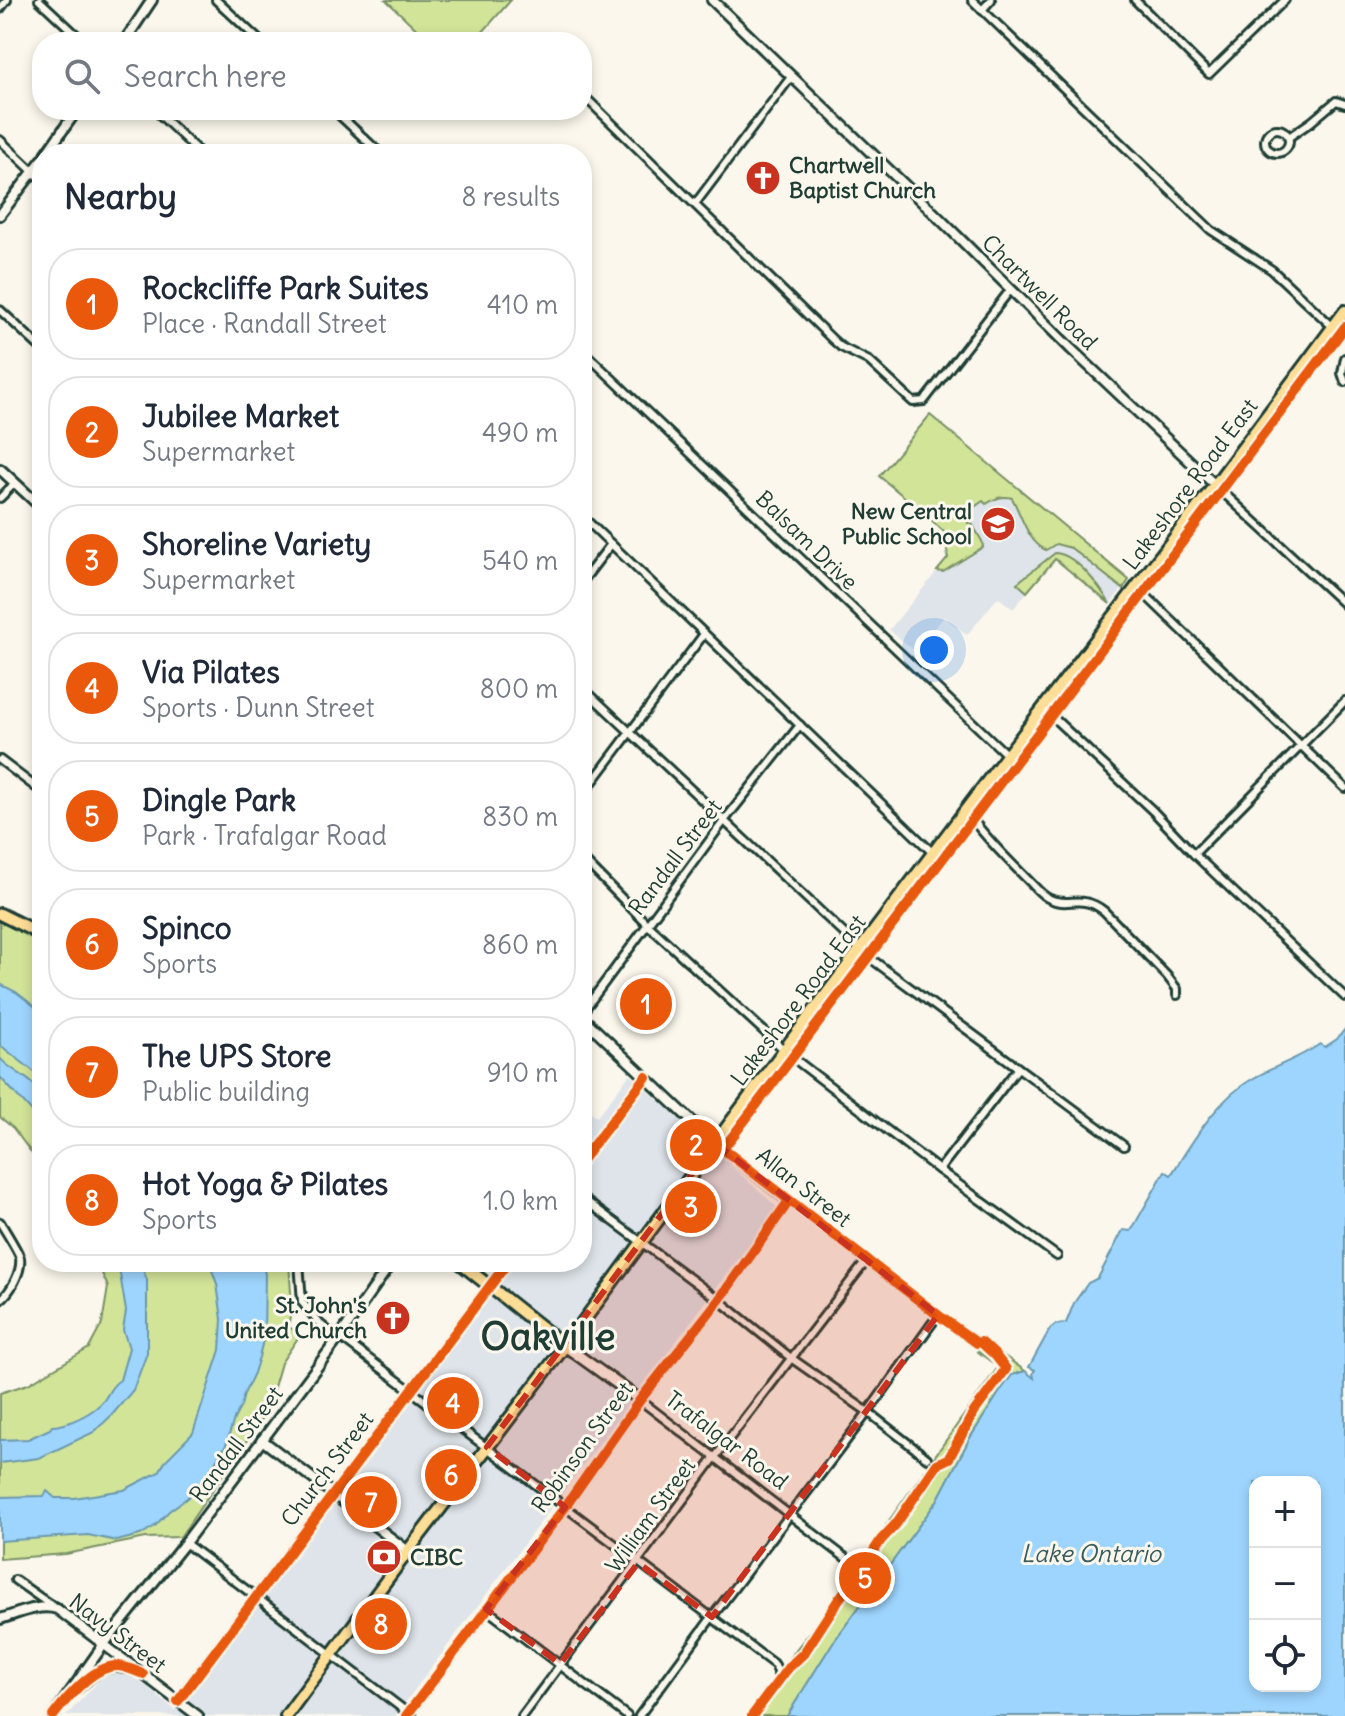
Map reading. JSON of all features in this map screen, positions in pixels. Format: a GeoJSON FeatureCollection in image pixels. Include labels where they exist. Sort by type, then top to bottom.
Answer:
{"type":"FeatureCollection","features":[{"type":"Feature","properties":{"kind":"main road","name":"Lakeshore Road East"},"geometry":{"type":"LineString","coordinates":[[286,1716],[784,1050],[1345,311]]}},
{"type":"Feature","properties":{"kind":"main road"},"geometry":{"type":"LineString","coordinates":[[0,914],[32,930]]}},
{"type":"Feature","properties":{"kind":"main road","name":"Trafalgar Road"},"geometry":{"type":"LineString","coordinates":[[472,1272],[565,1346],[640,1400]]}},
{"type":"Feature","properties":{"kind":"street"},"geometry":{"type":"LineString","coordinates":[[0,9],[7,0]]}},
{"type":"Feature","properties":{"kind":"street"},"geometry":{"type":"LineString","coordinates":[[39,0],[73,32]]}},
{"type":"Feature","properties":{"kind":"street"},"geometry":{"type":"LineString","coordinates":[[131,32],[152,0]]}},
{"type":"Feature","properties":{"kind":"street"},"geometry":{"type":"LineString","coordinates":[[216,0],[250,32]]}},
{"type":"Feature","properties":{"kind":"street","name":"Chartwell Road"},"geometry":{"type":"LineString","coordinates":[[712,0],[1215,485],[1345,605]]}},
{"type":"Feature","properties":{"kind":"street"},"geometry":{"type":"LineString","coordinates":[[972,0],[1211,230],[1272,270],[1333,327]]}},
{"type":"Feature","properties":{"kind":"street"},"geometry":{"type":"LineString","coordinates":[[982,10],[991,0]]}},
{"type":"Feature","properties":{"kind":"street"},"geometry":{"type":"LineString","coordinates":[[1135,0],[1209,74],[1285,0]]}},
{"type":"Feature","properties":{"kind":"street"},"geometry":{"type":"LineString","coordinates":[[695,204],[791,77]]}},
{"type":"Feature","properties":{"kind":"street"},"geometry":{"type":"LineString","coordinates":[[1289,137],[1336,101],[1345,104]]}},
{"type":"Feature","properties":{"kind":"street"},"geometry":{"type":"LineString","coordinates":[[592,104],[833,340],[869,361],[913,402],[924,401],[1011,289]]}},
{"type":"Feature","properties":{"kind":"street"},"geometry":{"type":"LineString","coordinates":[[53,144],[70,120]]}},
{"type":"Feature","properties":{"kind":"street"},"geometry":{"type":"LineString","coordinates":[[165,120],[191,144]]}},
{"type":"Feature","properties":{"kind":"street"},"geometry":{"type":"LineString","coordinates":[[345,120],[370,144]]}},
{"type":"Feature","properties":{"kind":"street"},"geometry":{"type":"LineString","coordinates":[[1272,130],[1284,131],[1289,137],[1289,144],[1281,153],[1273,152],[1265,144],[1266,136],[1272,130]]}},
{"type":"Feature","properties":{"kind":"street"},"geometry":{"type":"LineString","coordinates":[[0,140],[32,171]]}},
{"type":"Feature","properties":{"kind":"street"},"geometry":{"type":"LineString","coordinates":[[0,215],[32,173]]}},
{"type":"Feature","properties":{"kind":"street"},"geometry":{"type":"LineString","coordinates":[[0,310],[32,340]]}},
{"type":"Feature","properties":{"kind":"street"},"geometry":{"type":"LineString","coordinates":[[1345,358],[1342,373],[1345,382]]}},
{"type":"Feature","properties":{"kind":"street","name":"Balsam Drive"},"geometry":{"type":"LineString","coordinates":[[592,360],[1007,755]]}},
{"type":"Feature","properties":{"kind":"street"},"geometry":{"type":"LineString","coordinates":[[0,469],[32,499]]}},
{"type":"Feature","properties":{"kind":"street"},"geometry":{"type":"LineString","coordinates":[[0,498],[15,483]]}},
{"type":"Feature","properties":{"kind":"street"},"geometry":{"type":"LineString","coordinates":[[592,526],[934,854]]}},
{"type":"Feature","properties":{"kind":"street"},"geometry":{"type":"LineString","coordinates":[[592,569],[611,544]]}},
{"type":"Feature","properties":{"kind":"street"},"geometry":{"type":"LineString","coordinates":[[1137,587],[1345,788]]}},
{"type":"Feature","properties":{"kind":"street"},"geometry":{"type":"LineString","coordinates":[[592,783],[704,634]]}},
{"type":"Feature","properties":{"kind":"street"},"geometry":{"type":"LineString","coordinates":[[592,696],[861,950],[1124,1146]]}},
{"type":"Feature","properties":{"kind":"street"},"geometry":{"type":"LineString","coordinates":[[1194,854],[1345,701]]}},
{"type":"Feature","properties":{"kind":"street"},"geometry":{"type":"LineString","coordinates":[[1043,708],[1345,997]]}},
{"type":"Feature","properties":{"kind":"street","name":"Randall Street"},"geometry":{"type":"LineString","coordinates":[[592,1001],[724,821],[800,725]]}},
{"type":"Feature","properties":{"kind":"street"},"geometry":{"type":"LineString","coordinates":[[0,760],[32,784]]}},
{"type":"Feature","properties":{"kind":"street"},"geometry":{"type":"LineString","coordinates":[[966,811],[1009,861],[1045,896],[1052,900],[1084,901],[1104,911],[1167,976],[1177,989],[1177,995]]}},
{"type":"Feature","properties":{"kind":"street"},"geometry":{"type":"LineString","coordinates":[[592,868],[647,924],[784,1050],[939,1170],[1057,1256]]}},
{"type":"Feature","properties":{"kind":"street","name":"Allan Street"},"geometry":{"type":"LineString","coordinates":[[592,1025],[715,1143],[977,1343]]}},
{"type":"Feature","properties":{"kind":"street"},"geometry":{"type":"LineString","coordinates":[[939,1170],[1018,1068]]}},
{"type":"Feature","properties":{"kind":"street"},"geometry":{"type":"LineString","coordinates":[[592,1147],[646,1077]]}},
{"type":"Feature","properties":{"kind":"street","name":"Robinson Street"},"geometry":{"type":"LineString","coordinates":[[409,1715],[565,1507],[640,1400],[719,1300],[789,1201]]}},
{"type":"Feature","properties":{"kind":"street"},"geometry":{"type":"LineString","coordinates":[[592,1206],[927,1458]]}},
{"type":"Feature","properties":{"kind":"street"},"geometry":{"type":"LineString","coordinates":[[0,1222],[20,1258],[17,1278],[8,1295],[0,1300]]}},
{"type":"Feature","properties":{"kind":"street","name":"William Street"},"geometry":{"type":"LineString","coordinates":[[522,1716],[867,1260]]}},
{"type":"Feature","properties":{"kind":"street"},"geometry":{"type":"LineString","coordinates":[[300,1272],[302,1302],[319,1323],[775,1665],[778,1681],[752,1716]]}},
{"type":"Feature","properties":{"kind":"street","name":"Randall Street"},"geometry":{"type":"LineString","coordinates":[[68,1697],[104,1644],[185,1543],[385,1272]]}},
{"type":"Feature","properties":{"kind":"street","name":"Church Street"},"geometry":{"type":"LineString","coordinates":[[178,1701],[500,1272]]}},
{"type":"Feature","properties":{"kind":"street"},"geometry":{"type":"LineString","coordinates":[[639,1716],[938,1315]]}},
{"type":"Feature","properties":{"kind":"street","name":"Trafalgar Road"},"geometry":{"type":"LineString","coordinates":[[640,1400],[855,1565]]}},
{"type":"Feature","properties":{"kind":"street"},"geometry":{"type":"LineString","coordinates":[[262,1440],[408,1551]]}},
{"type":"Feature","properties":{"kind":"street"},"geometry":{"type":"LineString","coordinates":[[185,1543],[409,1715]]}},
{"type":"Feature","properties":{"kind":"street","name":"Navy Street"},"geometry":{"type":"LineString","coordinates":[[15,1580],[198,1716]]}},
{"type":"Feature","properties":{"kind":"street"},"geometry":{"type":"LineString","coordinates":[[0,1619],[42,1607],[57,1609]]}},
{"type":"Feature","properties":{"kind":"street"},"geometry":{"type":"LineString","coordinates":[[486,1609],[627,1716]]}},
{"type":"Feature","properties":{"kind":"street"},"geometry":{"type":"LineString","coordinates":[[53,1716],[68,1697],[96,1673],[121,1666],[143,1674]]}},
{"type":"Feature","properties":{"kind":"highlighted area"},"geometry":{"type":"Polygon","coordinates":[[[715,1143],[938,1315],[712,1617],[638,1563],[560,1664],[486,1609],[565,1507],[487,1447],[715,1143]]]}},
{"type":"Feature","properties":{"kind":"shaded area","name":"New Central Public School"},"geometry":{"type":"Polygon","coordinates":[[[930,415],[1129,581],[1110,604],[1055,559],[1013,609],[998,597],[967,635],[944,617],[915,651],[889,630],[948,558],[945,533],[879,476],[930,415]]]}},
{"type":"Feature","properties":{"kind":"shaded area"},"geometry":{"type":"Polygon","coordinates":[[[630,1074],[777,1207],[395,1716],[66,1716],[106,1673],[135,1677],[175,1710],[351,1478],[491,1272],[592,1272],[592,1113],[597,1117],[630,1074]]]}},
{"type":"Feature","properties":{"kind":"green space"},"geometry":{"type":"Polygon","coordinates":[[[386,0],[511,0],[483,32],[420,32],[386,0]]]}},
{"type":"Feature","properties":{"kind":"green space"},"geometry":{"type":"Polygon","coordinates":[[[930,415],[1129,580],[1123,589],[1071,548],[1056,544],[1046,550],[1040,546],[1030,535],[1012,498],[1008,497],[986,504],[983,501],[963,515],[968,523],[971,522],[983,547],[943,572],[937,571],[948,558],[945,533],[879,476],[930,415]]]}},
{"type":"Feature","properties":{"kind":"green space"},"geometry":{"type":"Polygon","coordinates":[[[1055,553],[1079,565],[1110,604],[1055,559],[1027,592],[1017,583],[1055,553]]]}},
{"type":"Feature","properties":{"kind":"green space"},"geometry":{"type":"Polygon","coordinates":[[[0,918],[32,934],[32,1154],[13,1128],[0,1117],[0,918]]]}},
{"type":"Feature","properties":{"kind":"green space"},"geometry":{"type":"Polygon","coordinates":[[[101,1272],[290,1272],[292,1308],[288,1326],[300,1335],[281,1363],[267,1411],[180,1537],[146,1538],[66,1554],[0,1559],[0,1393],[28,1384],[89,1348],[102,1324],[108,1287],[101,1272]]]}},
{"type":"Feature","properties":{"kind":"green space"},"geometry":{"type":"Polygon","coordinates":[[[984,1341],[1025,1371],[1012,1375],[1001,1390],[970,1438],[937,1501],[832,1644],[787,1716],[758,1716],[783,1682],[782,1667],[998,1367],[977,1351],[984,1341]]]}},
{"type":"Feature","properties":{"kind":"water"},"geometry":{"type":"Polygon","coordinates":[[[0,984],[32,1004],[32,1070],[0,1045],[0,984]]]}},
{"type":"Feature","properties":{"kind":"water","name":"Lake Ontario"},"geometry":{"type":"Polygon","coordinates":[[[1345,1029],[1345,1716],[787,1716],[832,1644],[937,1501],[970,1438],[1001,1390],[1012,1375],[1025,1371],[1034,1378],[1035,1370],[1029,1367],[1050,1329],[1066,1323],[1074,1303],[1088,1283],[1098,1278],[1123,1230],[1131,1231],[1165,1171],[1171,1175],[1206,1122],[1239,1088],[1320,1044],[1325,1047],[1345,1029]]]}},
{"type":"Feature","properties":{"kind":"water"},"geometry":{"type":"Polygon","coordinates":[[[0,1058],[29,1080],[32,1083],[32,1112],[0,1077],[0,1058]]]}},
{"type":"Feature","properties":{"kind":"water"},"geometry":{"type":"Polygon","coordinates":[[[120,1272],[144,1272],[147,1280],[147,1353],[133,1390],[94,1432],[39,1458],[0,1463],[0,1440],[28,1439],[52,1426],[80,1418],[100,1405],[120,1380],[129,1348],[123,1330],[126,1311],[120,1272]]]}},
{"type":"Feature","properties":{"kind":"water"},"geometry":{"type":"Polygon","coordinates":[[[213,1272],[264,1272],[264,1336],[254,1373],[226,1445],[202,1482],[155,1526],[140,1535],[117,1541],[88,1535],[0,1541],[0,1497],[44,1496],[47,1491],[55,1498],[74,1498],[124,1490],[159,1472],[166,1460],[193,1433],[220,1350],[222,1319],[213,1272]]]}},
{"type":"Feature","properties":{"kind":"cycle path"},"geometry":{"type":"LineString","coordinates":[[752,1716],[788,1668],[804,1653],[839,1599],[937,1464],[949,1458],[974,1412],[1006,1369],[981,1342],[977,1343],[938,1315],[723,1149],[1345,327]]}},
{"type":"Feature","properties":{"kind":"cycle path"},"geometry":{"type":"LineString","coordinates":[[592,1147],[646,1077]]}},
{"type":"Feature","properties":{"kind":"cycle path"},"geometry":{"type":"LineString","coordinates":[[406,1716],[565,1507],[640,1400],[719,1300],[789,1201]]}},
{"type":"Feature","properties":{"kind":"cycle path"},"geometry":{"type":"LineString","coordinates":[[178,1701],[500,1272]]}},
{"type":"Feature","properties":{"kind":"cycle path"},"geometry":{"type":"LineString","coordinates":[[53,1716],[82,1684],[100,1671],[119,1666],[143,1674]]}},
{"type":"Feature","properties":{"kind":"place","name":"Chartwell Baptist Church"},"geometry":{"type":"Point","coordinates":[763,178]}},
{"type":"Feature","properties":{"kind":"place","name":"New Central Public School"},"geometry":{"type":"Point","coordinates":[998,524]}},
{"type":"Feature","properties":{"kind":"place","name":"Rockcliffe Park Suites"},"geometry":{"type":"Point","coordinates":[646,1004]}},
{"type":"Feature","properties":{"kind":"place","name":"Jubilee Market"},"geometry":{"type":"Point","coordinates":[696,1145]}},
{"type":"Feature","properties":{"kind":"place","name":"Shoreline Variety"},"geometry":{"type":"Point","coordinates":[691,1207]}},
{"type":"Feature","properties":{"kind":"place","name":"St. John's United Church"},"geometry":{"type":"Point","coordinates":[393,1318]}},
{"type":"Feature","properties":{"kind":"place","name":"Via Pilates"},"geometry":{"type":"Point","coordinates":[453,1403]}},
{"type":"Feature","properties":{"kind":"place","name":"Spinco"},"geometry":{"type":"Point","coordinates":[451,1475]}},
{"type":"Feature","properties":{"kind":"place","name":"The UPS Store"},"geometry":{"type":"Point","coordinates":[371,1502]}},
{"type":"Feature","properties":{"kind":"place","name":"CIBC"},"geometry":{"type":"Point","coordinates":[384,1557]}},
{"type":"Feature","properties":{"kind":"place","name":"Dingle Park"},"geometry":{"type":"Point","coordinates":[865,1578]}},
{"type":"Feature","properties":{"kind":"place","name":"Hot Yoga & Pilates"},"geometry":{"type":"Point","coordinates":[381,1624]}},
{"type":"Feature","properties":{"kind":"district","name":"Oakville"},"geometry":{"type":"Point","coordinates":[548,1337]}}]}
